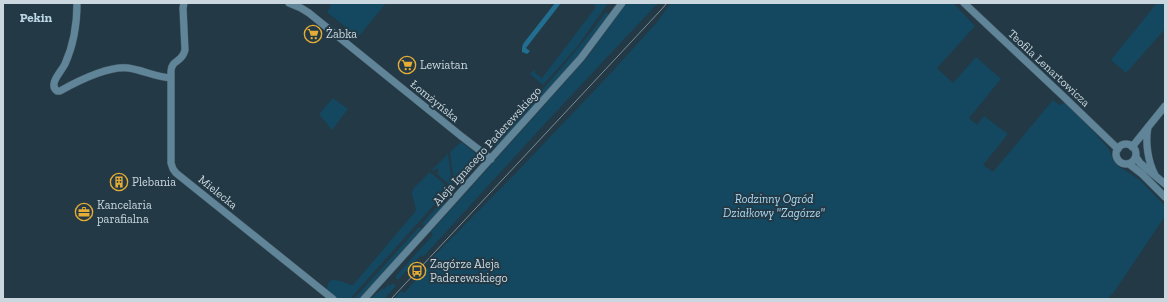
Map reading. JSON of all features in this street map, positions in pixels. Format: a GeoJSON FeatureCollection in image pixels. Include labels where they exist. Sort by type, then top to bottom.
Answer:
{"type":"FeatureCollection","features":[{"type":"Feature","properties":{"kind":"street"},"geometry":{"type":"LineString","coordinates":[[77,3],[74,38],[63,69],[53,86],[54,89],[60,91],[93,75],[119,68],[128,68],[162,78],[171,78]]}},
{"type":"Feature","properties":{"kind":"street","name":"Mielecka"},"geometry":{"type":"LineString","coordinates":[[184,3],[184,56],[171,66],[171,159],[173,169],[176,173],[333,299]]}},
{"type":"Feature","properties":{"kind":"street","name":"Łomżyńska"},"geometry":{"type":"LineString","coordinates":[[289,3],[309,13],[491,159]]}},
{"type":"Feature","properties":{"kind":"street","name":"Aleja Ignacego Paderewskiego"},"geometry":{"type":"LineString","coordinates":[[364,299],[581,58],[621,3]]}},
{"type":"Feature","properties":{"kind":"street","name":"Teofila Lenartowicza"},"geometry":{"type":"LineString","coordinates":[[964,3],[1118,149]]}},
{"type":"Feature","properties":{"kind":"street"},"geometry":{"type":"LineString","coordinates":[[1132,147],[1165,106]]}},
{"type":"Feature","properties":{"kind":"street"},"geometry":{"type":"LineString","coordinates":[[1148,127],[1147,138],[1150,162],[1155,175]]}},
{"type":"Feature","properties":{"kind":"street"},"geometry":{"type":"LineString","coordinates":[[1165,184],[1140,163],[1136,157],[1136,152],[1132,147],[1126,144],[1118,149],[1116,154],[1117,160],[1121,163],[1129,164],[1136,168],[1165,197]]}},
{"type":"Feature","properties":{"kind":"street"},"geometry":{"type":"LineString","coordinates":[[1129,164],[1134,161],[1136,157]]}},
{"type":"Feature","properties":{"kind":"green space"},"geometry":{"type":"Polygon","coordinates":[[[329,3],[386,3],[358,37],[327,12],[331,5],[329,3]]]}},
{"type":"Feature","properties":{"kind":"green space"},"geometry":{"type":"Polygon","coordinates":[[[593,3],[608,3],[577,47],[543,85],[530,74],[535,69],[535,73],[542,78],[596,7],[593,3]]]}},
{"type":"Feature","properties":{"kind":"green space"},"geometry":{"type":"Polygon","coordinates":[[[627,3],[658,3],[423,257],[421,255],[398,280],[395,277],[433,235],[431,232],[586,59],[627,3]]]}},
{"type":"Feature","properties":{"kind":"green space","name":"Rodzinny Ogród Działkowy \"Zagórze\""},"geometry":{"type":"Polygon","coordinates":[[[671,3],[953,3],[975,26],[937,68],[953,83],[976,57],[1001,79],[969,118],[977,125],[984,116],[1008,134],[983,165],[993,172],[1053,100],[1059,105],[1065,103],[1109,149],[1115,163],[1140,180],[1165,206],[1165,216],[1114,292],[1107,299],[394,299],[401,291],[404,293],[430,265],[428,262],[514,175],[609,75],[657,22],[671,3]]]}},
{"type":"Feature","properties":{"kind":"green space"},"geometry":{"type":"Polygon","coordinates":[[[1157,3],[1165,4],[1165,29],[1126,73],[1111,60],[1157,3]]]}},
{"type":"Feature","properties":{"kind":"green space"},"geometry":{"type":"Polygon","coordinates":[[[606,12],[610,15],[585,49],[497,148],[493,143],[566,63],[606,12]]]}},
{"type":"Feature","properties":{"kind":"green space"},"geometry":{"type":"Polygon","coordinates":[[[333,98],[348,109],[332,130],[319,114],[333,98]]]}},
{"type":"Feature","properties":{"kind":"green space"},"geometry":{"type":"Polygon","coordinates":[[[460,143],[463,143],[478,156],[454,183],[450,152],[460,143]]]}},
{"type":"Feature","properties":{"kind":"green space"},"geometry":{"type":"Polygon","coordinates":[[[448,154],[451,186],[437,174],[439,170],[437,168],[434,171],[432,170],[448,154]]]}},
{"type":"Feature","properties":{"kind":"green space"},"geometry":{"type":"Polygon","coordinates":[[[430,172],[449,188],[350,299],[337,299],[327,289],[330,281],[337,280],[353,285],[415,212],[416,210],[412,193],[413,189],[430,172]]]}},
{"type":"Feature","properties":{"kind":"green space"},"geometry":{"type":"Polygon","coordinates":[[[442,201],[446,204],[424,226],[422,224],[442,201]]]}},
{"type":"Feature","properties":{"kind":"green space"},"geometry":{"type":"Polygon","coordinates":[[[419,227],[422,229],[360,299],[354,299],[419,227]]]}},
{"type":"Feature","properties":{"kind":"green space"},"geometry":{"type":"Polygon","coordinates":[[[393,283],[396,286],[384,299],[370,299],[389,284],[390,286],[393,283]]]}},
{"type":"Feature","properties":{"kind":"shaded area"},"geometry":{"type":"Polygon","coordinates":[[[555,3],[561,3],[526,48],[530,51],[527,54],[522,52],[523,44],[555,3]]]}},
{"type":"Feature","properties":{"kind":"tram line"},"geometry":{"type":"LineString","coordinates":[[391,299],[667,3]]}},
{"type":"Feature","properties":{"kind":"place","name":"Żabka"},"geometry":{"type":"Point","coordinates":[313,34]}},
{"type":"Feature","properties":{"kind":"place","name":"Lewiatan"},"geometry":{"type":"Point","coordinates":[407,65]}},
{"type":"Feature","properties":{"kind":"place","name":"Plebania"},"geometry":{"type":"Point","coordinates":[119,182]}},
{"type":"Feature","properties":{"kind":"place","name":"Kancelaria parafialna"},"geometry":{"type":"Point","coordinates":[84,212]}},
{"type":"Feature","properties":{"kind":"place","name":"Zagórze Aleja Paderewskiego"},"geometry":{"type":"Point","coordinates":[417,271]}},
{"type":"Feature","properties":{"kind":"district","name":"Pekin"},"geometry":{"type":"Point","coordinates":[36,17]}}]}
